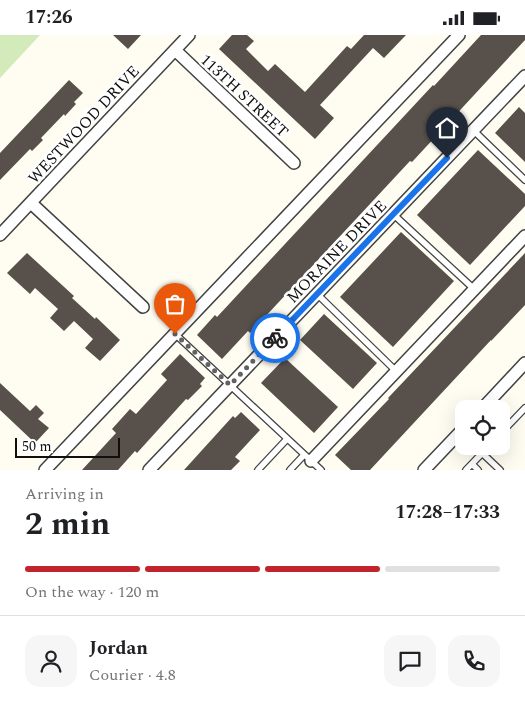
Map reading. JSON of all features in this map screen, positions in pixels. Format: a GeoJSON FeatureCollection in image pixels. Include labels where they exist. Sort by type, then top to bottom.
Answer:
{"type":"FeatureCollection","features":[{"type":"Feature","properties":{"kind":"street","name":"WESTWOOD DRIVE"},"geometry":{"type":"LineString","coordinates":[[0,235],[189,35]]}},
{"type":"Feature","properties":{"kind":"street"},"geometry":{"type":"LineString","coordinates":[[45,470],[459,35]]}},
{"type":"Feature","properties":{"kind":"street","name":"113TH STREET"},"geometry":{"type":"LineString","coordinates":[[174,51],[294,163]]}},
{"type":"Feature","properties":{"kind":"street","name":"MORAINE DRIVE"},"geometry":{"type":"LineString","coordinates":[[149,470],[525,76]]}},
{"type":"Feature","properties":{"kind":"street"},"geometry":{"type":"LineString","coordinates":[[31,203],[143,307]]}},
{"type":"Feature","properties":{"kind":"street"},"geometry":{"type":"LineString","coordinates":[[308,458],[396,371],[525,236]]}},
{"type":"Feature","properties":{"kind":"street"},"geometry":{"type":"LineString","coordinates":[[490,400],[525,363]]}},
{"type":"Feature","properties":{"kind":"street"},"geometry":{"type":"LineString","coordinates":[[424,470],[455,437]]}},
{"type":"Feature","properties":{"kind":"lane"},"geometry":{"type":"LineString","coordinates":[[473,130],[525,180]]}},
{"type":"Feature","properties":{"kind":"lane"},"geometry":{"type":"LineString","coordinates":[[393,214],[474,289]]}},
{"type":"Feature","properties":{"kind":"lane"},"geometry":{"type":"LineString","coordinates":[[317,294],[396,371]]}},
{"type":"Feature","properties":{"kind":"lane"},"geometry":{"type":"LineString","coordinates":[[175,334],[321,470]]}},
{"type":"Feature","properties":{"kind":"lane"},"geometry":{"type":"LineString","coordinates":[[510,423],[525,407]]}},
{"type":"Feature","properties":{"kind":"lane"},"geometry":{"type":"LineString","coordinates":[[258,470],[288,439]]}},
{"type":"Feature","properties":{"kind":"lane"},"geometry":{"type":"LineString","coordinates":[[466,470],[480,455]]}},
{"type":"Feature","properties":{"kind":"lane"},"geometry":{"type":"LineString","coordinates":[[484,455],[500,470]]}},
{"type":"Feature","properties":{"kind":"lane"},"geometry":{"type":"LineString","coordinates":[[290,470],[308,458]]}},
{"type":"Feature","properties":{"kind":"lane"},"geometry":{"type":"LineString","coordinates":[[472,464],[478,470]]}},
{"type":"Feature","properties":{"kind":"green space"},"geometry":{"type":"Polygon","coordinates":[[[0,35],[40,35],[0,78],[0,35]]]}},
{"type":"Feature","properties":{"kind":"building"},"geometry":{"type":"Polygon","coordinates":[[[113,35],[141,35],[128,49],[113,35]]]}},
{"type":"Feature","properties":{"kind":"building"},"geometry":{"type":"Polygon","coordinates":[[[232,35],[247,35],[254,41],[246,49],[268,71],[275,64],[305,92],[347,46],[351,49],[364,35],[406,35],[384,58],[373,48],[320,105],[334,118],[315,139],[219,49],[232,35]]]}},
{"type":"Feature","properties":{"kind":"building"},"geometry":{"type":"Polygon","coordinates":[[[481,35],[525,35],[525,40],[250,333],[248,331],[222,359],[197,335],[215,315],[217,317],[481,35]]]}},
{"type":"Feature","properties":{"kind":"building"},"geometry":{"type":"Polygon","coordinates":[[[69,80],[83,93],[74,102],[76,104],[41,138],[43,140],[32,151],[30,149],[0,180],[0,153],[69,80]]]}},
{"type":"Feature","properties":{"kind":"building"},"geometry":{"type":"Polygon","coordinates":[[[519,107],[525,113],[525,162],[495,133],[519,107]]]}},
{"type":"Feature","properties":{"kind":"building"},"geometry":{"type":"Polygon","coordinates":[[[478,150],[525,194],[525,206],[470,265],[417,215],[478,150]]]}},
{"type":"Feature","properties":{"kind":"building"},"geometry":{"type":"Polygon","coordinates":[[[401,232],[454,281],[393,347],[340,297],[401,232]]]}},
{"type":"Feature","properties":{"kind":"building"},"geometry":{"type":"Polygon","coordinates":[[[27,253],[74,296],[72,298],[95,319],[96,317],[120,340],[100,361],[85,348],[93,339],[74,321],[64,331],[50,318],[58,309],[35,288],[30,294],[7,273],[27,253]]]}},
{"type":"Feature","properties":{"kind":"building"},"geometry":{"type":"Polygon","coordinates":[[[525,253],[525,305],[370,470],[351,470],[335,455],[525,253]]]}},
{"type":"Feature","properties":{"kind":"building"},"geometry":{"type":"Polygon","coordinates":[[[324,314],[377,363],[353,389],[300,340],[324,314]]]}},
{"type":"Feature","properties":{"kind":"building"},"geometry":{"type":"Polygon","coordinates":[[[180,354],[205,378],[200,384],[202,386],[188,400],[186,399],[137,453],[135,451],[118,470],[82,470],[116,433],[112,429],[130,409],[136,414],[167,380],[161,374],[180,354]]]}},
{"type":"Feature","properties":{"kind":"building"},"geometry":{"type":"Polygon","coordinates":[[[285,358],[338,407],[314,433],[261,383],[285,358]]]}},
{"type":"Feature","properties":{"kind":"building"},"geometry":{"type":"Polygon","coordinates":[[[0,383],[30,411],[36,405],[44,413],[38,419],[49,428],[35,443],[0,410],[0,383]]]}},
{"type":"Feature","properties":{"kind":"building"},"geometry":{"type":"Polygon","coordinates":[[[241,412],[260,430],[235,457],[240,461],[231,470],[184,470],[233,416],[235,418],[241,412]]]}},
{"type":"Feature","properties":{"kind":"way so far"},"geometry":{"type":"LineString","coordinates":[[175,334],[230,385],[275,338]]}},
{"type":"Feature","properties":{"kind":"route"},"geometry":{"type":"LineString","coordinates":[[275,338],[447,158]]}}]}
